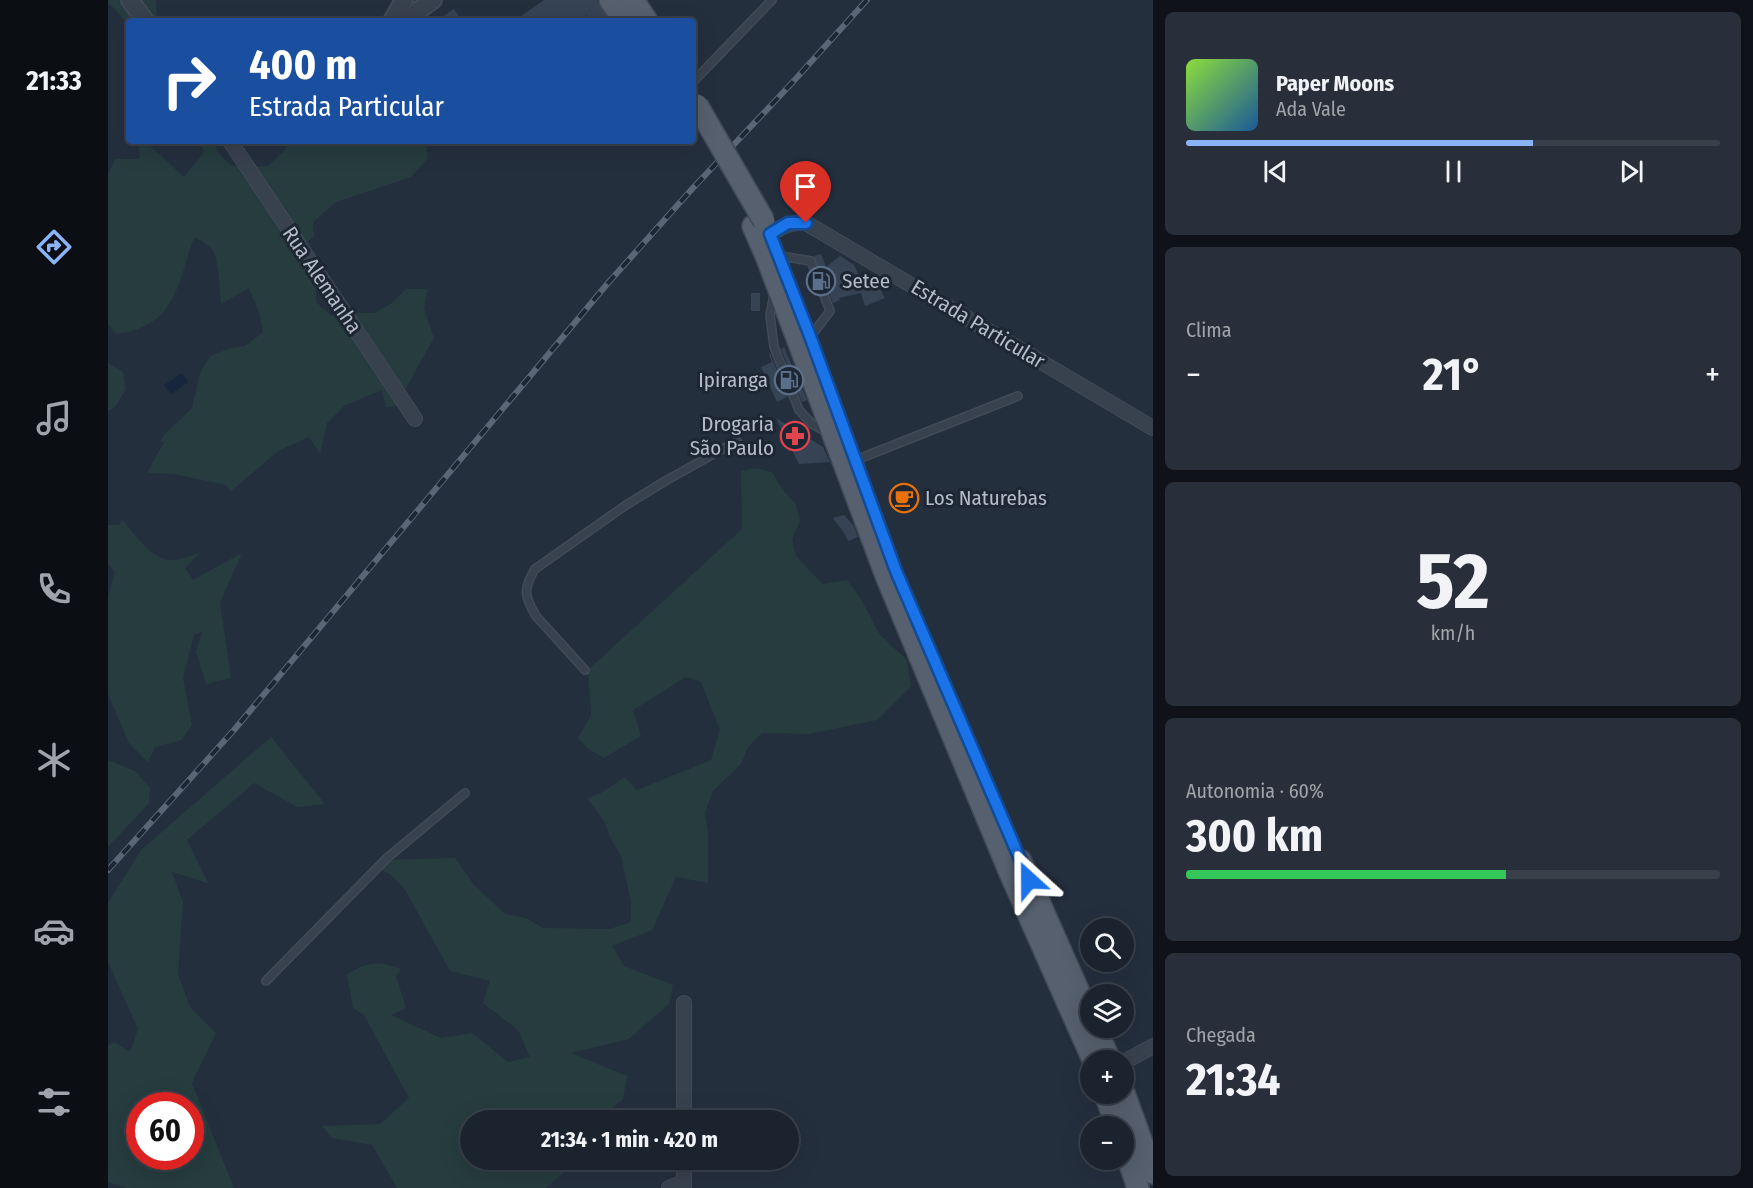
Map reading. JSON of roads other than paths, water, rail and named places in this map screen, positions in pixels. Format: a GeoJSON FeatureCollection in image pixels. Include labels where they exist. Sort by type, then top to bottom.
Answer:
{"type":"FeatureCollection","features":[{"type":"Feature","properties":{"kind":"main road"},"geometry":{"type":"LineString","coordinates":[[610,0],[622,18]]}},
{"type":"Feature","properties":{"kind":"main road"},"geometry":{"type":"LineString","coordinates":[[633,0],[645,18]]}},
{"type":"Feature","properties":{"kind":"main road"},"geometry":{"type":"LineString","coordinates":[[696,110],[762,231],[780,256],[896,571],[1080,994]]}},
{"type":"Feature","properties":{"kind":"main road"},"geometry":{"type":"LineString","coordinates":[[762,231],[776,285],[891,589],[1006,862],[1089,1050]]}},
{"type":"Feature","properties":{"kind":"main road"},"geometry":{"type":"LineString","coordinates":[[1127,1104],[1146,1174]]}},
{"type":"Feature","properties":{"kind":"main road"},"geometry":{"type":"LineString","coordinates":[[1134,1159],[1146,1174]]}},
{"type":"Feature","properties":{"kind":"street"},"geometry":{"type":"LineString","coordinates":[[130,0],[143,18]]}},
{"type":"Feature","properties":{"kind":"street"},"geometry":{"type":"LineString","coordinates":[[394,18],[404,0]]}},
{"type":"Feature","properties":{"kind":"street"},"geometry":{"type":"LineString","coordinates":[[422,0],[433,0]]}},
{"type":"Feature","properties":{"kind":"street"},"geometry":{"type":"LineString","coordinates":[[408,18],[433,0]]}},
{"type":"Feature","properties":{"kind":"street","name":"Rua Alemanha"},"geometry":{"type":"LineString","coordinates":[[232,144],[415,419]]}},
{"type":"Feature","properties":{"kind":"street","name":"Estrada Particular"},"geometry":{"type":"LineString","coordinates":[[762,231],[796,222],[806,223],[816,228],[1153,428]]}},
{"type":"Feature","properties":{"kind":"street"},"geometry":{"type":"LineString","coordinates":[[684,1003],[684,1110]]}},
{"type":"Feature","properties":{"kind":"street"},"geometry":{"type":"LineString","coordinates":[[1134,1056],[1153,1046]]}},
{"type":"Feature","properties":{"kind":"street"},"geometry":{"type":"LineString","coordinates":[[669,1188],[684,1185]]}},
{"type":"Feature","properties":{"kind":"lane"},"geometry":{"type":"LineString","coordinates":[[696,79],[772,0]]}},
{"type":"Feature","properties":{"kind":"lane"},"geometry":{"type":"LineString","coordinates":[[856,460],[1018,396]]}},
{"type":"Feature","properties":{"kind":"lane"},"geometry":{"type":"LineString","coordinates":[[585,670],[536,616],[530,606],[526,589],[527,581],[535,569],[634,500],[737,441]]}},
{"type":"Feature","properties":{"kind":"lane"},"geometry":{"type":"LineString","coordinates":[[266,981],[387,858],[465,794]]}},
{"type":"Feature","properties":{"kind":"water"},"geometry":{"type":"Polygon","coordinates":[[[182,373],[188,382],[171,394],[164,385],[182,373]]]}},
{"type":"Feature","properties":{"kind":"railway"},"geometry":{"type":"LineString","coordinates":[[108,870],[234,730],[608,283],[867,0]]}},
{"type":"Feature","properties":{"kind":"place","name":"Setee"},"geometry":{"type":"Point","coordinates":[821,281]}},
{"type":"Feature","properties":{"kind":"place","name":"Ipiranga"},"geometry":{"type":"Point","coordinates":[789,380]}},
{"type":"Feature","properties":{"kind":"place","name":"Drogaria São Paulo"},"geometry":{"type":"Point","coordinates":[795,436]}},
{"type":"Feature","properties":{"kind":"place","name":"Los Naturebas"},"geometry":{"type":"Point","coordinates":[904,498]}}]}
